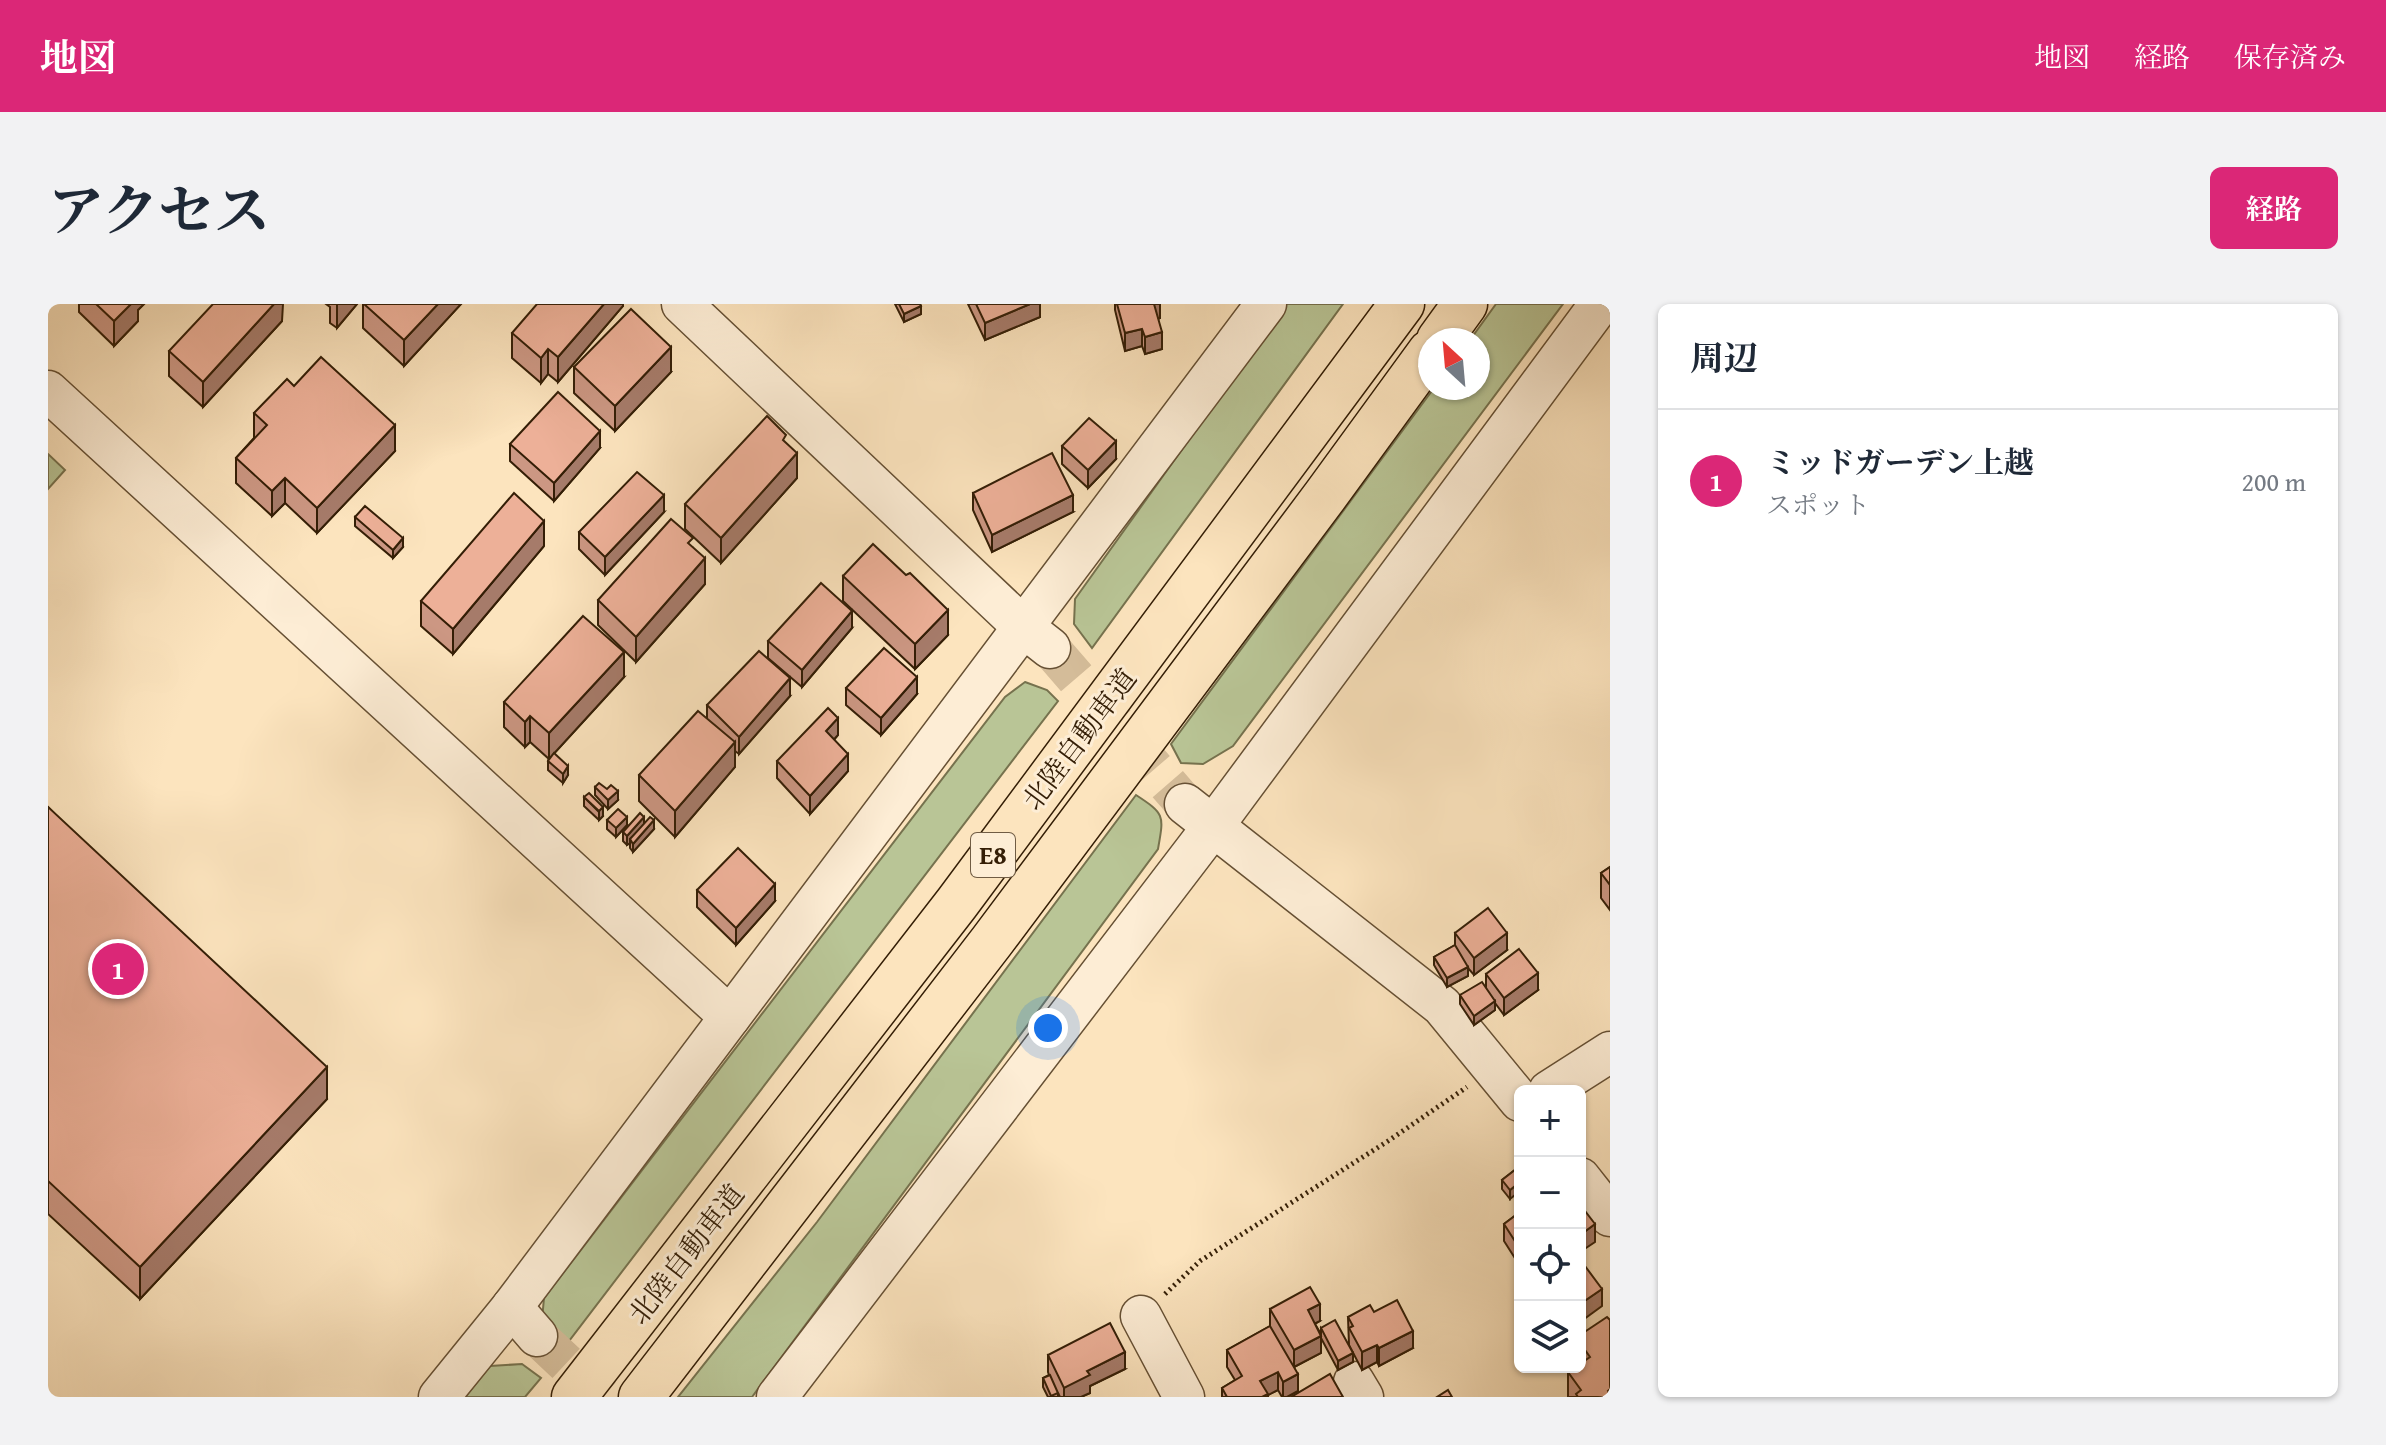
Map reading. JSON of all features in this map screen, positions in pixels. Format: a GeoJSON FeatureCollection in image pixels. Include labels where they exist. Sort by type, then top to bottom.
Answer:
{"type":"FeatureCollection","features":[{"type":"Feature","properties":{"kind":"highway","name":"北陸自動車道"},"geometry":{"type":"LineString","coordinates":[[574,1397],[957,903],[1402,304]]}},
{"type":"Feature","properties":{"kind":"highway"},"geometry":{"type":"LineString","coordinates":[[1448,328],[1465,304]]}},
{"type":"Feature","properties":{"kind":"highway","name":"北陸自動車道"},"geometry":{"type":"LineString","coordinates":[[641,1397],[1002,928],[1418,368]]}},
{"type":"Feature","properties":{"kind":"street"},"geometry":{"type":"LineString","coordinates":[[682,304],[1036,637]]}},
{"type":"Feature","properties":{"kind":"street"},"geometry":{"type":"LineString","coordinates":[[439,1397],[524,1322],[730,1017],[1036,637],[1266,304]]}},
{"type":"Feature","properties":{"kind":"street"},"geometry":{"type":"LineString","coordinates":[[777,1397],[1200,815],[1600,304]]}},
{"type":"Feature","properties":{"kind":"street"},"geometry":{"type":"LineString","coordinates":[[48,391],[730,1017]]}},
{"type":"Feature","properties":{"kind":"street"},"geometry":{"type":"LineString","coordinates":[[1200,815],[1442,1006],[1514,1094]]}},
{"type":"Feature","properties":{"kind":"street"},"geometry":{"type":"LineString","coordinates":[[1558,1085],[1610,1052]]}},
{"type":"Feature","properties":{"kind":"street"},"geometry":{"type":"LineString","coordinates":[[1586,1186],[1610,1216]]}},
{"type":"Feature","properties":{"kind":"street"},"geometry":{"type":"LineString","coordinates":[[1141,1316],[1184,1397]]}},
{"type":"Feature","properties":{"kind":"path"},"geometry":{"type":"LineString","coordinates":[[1141,1316],[1200,1261],[1494,1069]]}},
{"type":"Feature","properties":{"kind":"green space"},"geometry":{"type":"Polygon","coordinates":[[[1286,304],[1343,304],[1092,648],[1074,624],[1075,599],[1286,304]]]}},
{"type":"Feature","properties":{"kind":"green space"},"geometry":{"type":"Polygon","coordinates":[[[1496,304],[1563,304],[1233,746],[1203,764],[1181,763],[1171,744],[1425,400],[1490,400],[1490,328],[1479,328],[1496,304]]]}},
{"type":"Feature","properties":{"kind":"green space"},"geometry":{"type":"Polygon","coordinates":[[[48,454],[65,470],[48,489],[48,454]]]}},
{"type":"Feature","properties":{"kind":"green space"},"geometry":{"type":"Polygon","coordinates":[[[1025,682],[1047,690],[1058,701],[569,1341],[542,1320],[544,1298],[1005,697],[1025,682]]]}},
{"type":"Feature","properties":{"kind":"green space"},"geometry":{"type":"Polygon","coordinates":[[[1136,795],[1160,816],[1158,849],[752,1397],[678,1397],[817,1222],[1136,795]]]}},
{"type":"Feature","properties":{"kind":"green space"},"geometry":{"type":"Polygon","coordinates":[[[522,1364],[541,1378],[525,1397],[465,1397],[490,1366],[522,1364]]]}},
{"type":"Feature","properties":{"kind":"building"},"geometry":{"type":"Polygon","coordinates":[[[96,304],[131,304],[114,321],[96,304]]]}},
{"type":"Feature","properties":{"kind":"building"},"geometry":{"type":"Polygon","coordinates":[[[213,304],[274,304],[203,382],[169,351],[213,304]]]}},
{"type":"Feature","properties":{"kind":"building"},"geometry":{"type":"Polygon","coordinates":[[[364,304],[438,304],[404,340],[364,304]]]}},
{"type":"Feature","properties":{"kind":"building"},"geometry":{"type":"Polygon","coordinates":[[[537,304],[604,304],[558,357],[548,349],[541,358],[512,333],[537,304]]]}},
{"type":"Feature","properties":{"kind":"building"},"geometry":{"type":"Polygon","coordinates":[[[899,304],[920,304],[921,306],[904,314],[899,304]]]}},
{"type":"Feature","properties":{"kind":"building"},"geometry":{"type":"Polygon","coordinates":[[[976,304],[1030,304],[985,323],[976,304]]]}},
{"type":"Feature","properties":{"kind":"building"},"geometry":{"type":"Polygon","coordinates":[[[1117,304],[1154,304],[1162,332],[1145,337],[1142,329],[1125,333],[1117,304]]]}},
{"type":"Feature","properties":{"kind":"building"},"geometry":{"type":"Polygon","coordinates":[[[631,309],[671,347],[615,406],[574,367],[631,309]]]}},
{"type":"Feature","properties":{"kind":"building"},"geometry":{"type":"Polygon","coordinates":[[[321,357],[395,425],[317,508],[285,478],[272,491],[236,458],[267,425],[254,413],[287,379],[294,386],[321,357]]]}},
{"type":"Feature","properties":{"kind":"building"},"geometry":{"type":"Polygon","coordinates":[[[558,392],[600,431],[554,483],[510,444],[558,392]]]}},
{"type":"Feature","properties":{"kind":"building"},"geometry":{"type":"Polygon","coordinates":[[[767,416],[786,435],[783,440],[797,453],[721,538],[685,504],[767,416]]]}},
{"type":"Feature","properties":{"kind":"building"},"geometry":{"type":"Polygon","coordinates":[[[1089,418],[1116,441],[1088,470],[1062,446],[1089,418]]]}},
{"type":"Feature","properties":{"kind":"building"},"geometry":{"type":"Polygon","coordinates":[[[1052,453],[1073,495],[992,535],[973,493],[1052,453]]]}},
{"type":"Feature","properties":{"kind":"building"},"geometry":{"type":"Polygon","coordinates":[[[637,472],[664,495],[605,557],[579,532],[637,472]]]}},
{"type":"Feature","properties":{"kind":"building"},"geometry":{"type":"Polygon","coordinates":[[[514,493],[544,521],[453,629],[421,601],[514,493]]]}},
{"type":"Feature","properties":{"kind":"building"},"geometry":{"type":"Polygon","coordinates":[[[365,506],[403,538],[393,550],[355,517],[365,506]]]}},
{"type":"Feature","properties":{"kind":"building"},"geometry":{"type":"Polygon","coordinates":[[[671,519],[693,538],[688,543],[705,558],[636,637],[598,600],[671,519]]]}},
{"type":"Feature","properties":{"kind":"building"},"geometry":{"type":"Polygon","coordinates":[[[873,544],[906,575],[910,573],[948,610],[915,644],[843,576],[873,544]]]}},
{"type":"Feature","properties":{"kind":"building"},"geometry":{"type":"Polygon","coordinates":[[[821,583],[852,611],[802,670],[768,641],[821,583]]]}},
{"type":"Feature","properties":{"kind":"building"},"geometry":{"type":"Polygon","coordinates":[[[583,616],[624,652],[549,733],[530,716],[525,722],[504,702],[583,616]]]}},
{"type":"Feature","properties":{"kind":"building"},"geometry":{"type":"Polygon","coordinates":[[[884,648],[917,677],[881,718],[846,688],[884,648]]]}},
{"type":"Feature","properties":{"kind":"building"},"geometry":{"type":"Polygon","coordinates":[[[759,651],[790,678],[739,737],[707,705],[759,651]]]}},
{"type":"Feature","properties":{"kind":"building"},"geometry":{"type":"Polygon","coordinates":[[[828,708],[838,718],[826,731],[848,754],[810,796],[777,761],[828,708]]]}},
{"type":"Feature","properties":{"kind":"building"},"geometry":{"type":"Polygon","coordinates":[[[698,711],[735,742],[675,811],[639,775],[698,711]]]}},
{"type":"Feature","properties":{"kind":"building"},"geometry":{"type":"Polygon","coordinates":[[[554,753],[568,766],[563,774],[548,761],[554,753]]]}},
{"type":"Feature","properties":{"kind":"building"},"geometry":{"type":"Polygon","coordinates":[[[599,783],[607,789],[611,785],[618,791],[608,800],[595,787],[599,783]]]}},
{"type":"Feature","properties":{"kind":"building"},"geometry":{"type":"Polygon","coordinates":[[[589,793],[603,807],[599,811],[584,797],[589,793]]]}},
{"type":"Feature","properties":{"kind":"building"},"geometry":{"type":"Polygon","coordinates":[[[48,807],[327,1067],[140,1267],[48,1181],[48,807]]]}},
{"type":"Feature","properties":{"kind":"building"},"geometry":{"type":"Polygon","coordinates":[[[618,809],[627,817],[616,828],[607,820],[618,809]]]}},
{"type":"Feature","properties":{"kind":"building"},"geometry":{"type":"Polygon","coordinates":[[[640,813],[644,817],[627,836],[623,832],[640,813]]]}},
{"type":"Feature","properties":{"kind":"building"},"geometry":{"type":"Polygon","coordinates":[[[650,817],[654,820],[633,844],[630,839],[650,817]]]}},
{"type":"Feature","properties":{"kind":"building"},"geometry":{"type":"Polygon","coordinates":[[[738,848],[775,884],[736,928],[697,890],[738,848]]]}},
{"type":"Feature","properties":{"kind":"building"},"geometry":{"type":"Polygon","coordinates":[[[1610,867],[1610,885],[1601,873],[1610,867]]]}},
{"type":"Feature","properties":{"kind":"building"},"geometry":{"type":"Polygon","coordinates":[[[1488,908],[1507,933],[1474,958],[1455,933],[1488,908]]]}},
{"type":"Feature","properties":{"kind":"building"},"geometry":{"type":"Polygon","coordinates":[[[1455,945],[1468,967],[1447,978],[1434,957],[1455,945]]]}},
{"type":"Feature","properties":{"kind":"building"},"geometry":{"type":"Polygon","coordinates":[[[1519,949],[1538,973],[1504,998],[1486,974],[1519,949]]]}},
{"type":"Feature","properties":{"kind":"building"},"geometry":{"type":"Polygon","coordinates":[[[1482,982],[1495,1001],[1474,1016],[1460,995],[1482,982]]]}},
{"type":"Feature","properties":{"kind":"building"},"geometry":{"type":"Polygon","coordinates":[[[1514,1171],[1514,1187],[1510,1190],[1502,1180],[1514,1171]]]}},
{"type":"Feature","properties":{"kind":"building"},"geometry":{"type":"Polygon","coordinates":[[[1586,1212],[1595,1224],[1586,1231],[1586,1212]]]}},
{"type":"Feature","properties":{"kind":"building"},"geometry":{"type":"Polygon","coordinates":[[[1514,1216],[1514,1240],[1504,1224],[1514,1216]]]}},
{"type":"Feature","properties":{"kind":"building"},"geometry":{"type":"Polygon","coordinates":[[[1586,1267],[1602,1289],[1586,1300],[1586,1267]]]}},
{"type":"Feature","properties":{"kind":"building"},"geometry":{"type":"Polygon","coordinates":[[[1310,1287],[1320,1304],[1308,1310],[1321,1336],[1294,1350],[1270,1309],[1310,1287]]]}},
{"type":"Feature","properties":{"kind":"building"},"geometry":{"type":"Polygon","coordinates":[[[1397,1300],[1413,1331],[1379,1348],[1377,1345],[1362,1352],[1349,1328],[1353,1326],[1348,1317],[1370,1305],[1374,1312],[1397,1300]]]}},
{"type":"Feature","properties":{"kind":"building"},"geometry":{"type":"Polygon","coordinates":[[[1607,1317],[1610,1320],[1610,1397],[1578,1397],[1576,1394],[1581,1390],[1569,1373],[1586,1373],[1586,1360],[1590,1357],[1586,1351],[1586,1331],[1607,1317]]]}},
{"type":"Feature","properties":{"kind":"building"},"geometry":{"type":"Polygon","coordinates":[[[1335,1320],[1353,1353],[1338,1361],[1321,1328],[1335,1320]]]}},
{"type":"Feature","properties":{"kind":"building"},"geometry":{"type":"Polygon","coordinates":[[[1110,1323],[1125,1352],[1087,1371],[1090,1375],[1064,1388],[1048,1355],[1110,1323]]]}},
{"type":"Feature","properties":{"kind":"building"},"geometry":{"type":"Polygon","coordinates":[[[1270,1326],[1298,1374],[1283,1382],[1278,1372],[1260,1381],[1268,1394],[1262,1397],[1227,1397],[1222,1388],[1242,1376],[1227,1350],[1270,1326]]]}},
{"type":"Feature","properties":{"kind":"building"},"geometry":{"type":"Polygon","coordinates":[[[1330,1374],[1343,1397],[1291,1397],[1330,1374]]]}},
{"type":"Feature","properties":{"kind":"building"},"geometry":{"type":"Polygon","coordinates":[[[1050,1375],[1058,1393],[1051,1396],[1043,1378],[1050,1375]]]}},
{"type":"Feature","properties":{"kind":"building"},"geometry":{"type":"Polygon","coordinates":[[[1448,1390],[1452,1397],[1437,1397],[1448,1390]]]}},
{"type":"Feature","properties":{"kind":"tunnel"},"geometry":{"type":"LineString","coordinates":[[1050,648],[1185,804]]}},
{"type":"Feature","properties":{"kind":"tunnel"},"geometry":{"type":"LineString","coordinates":[[537,1336],[602,1397]]}},
{"type":"Feature","properties":{"kind":"place","name":"ミッドガーデン上越"},"geometry":{"type":"Point","coordinates":[118,969]}}]}
